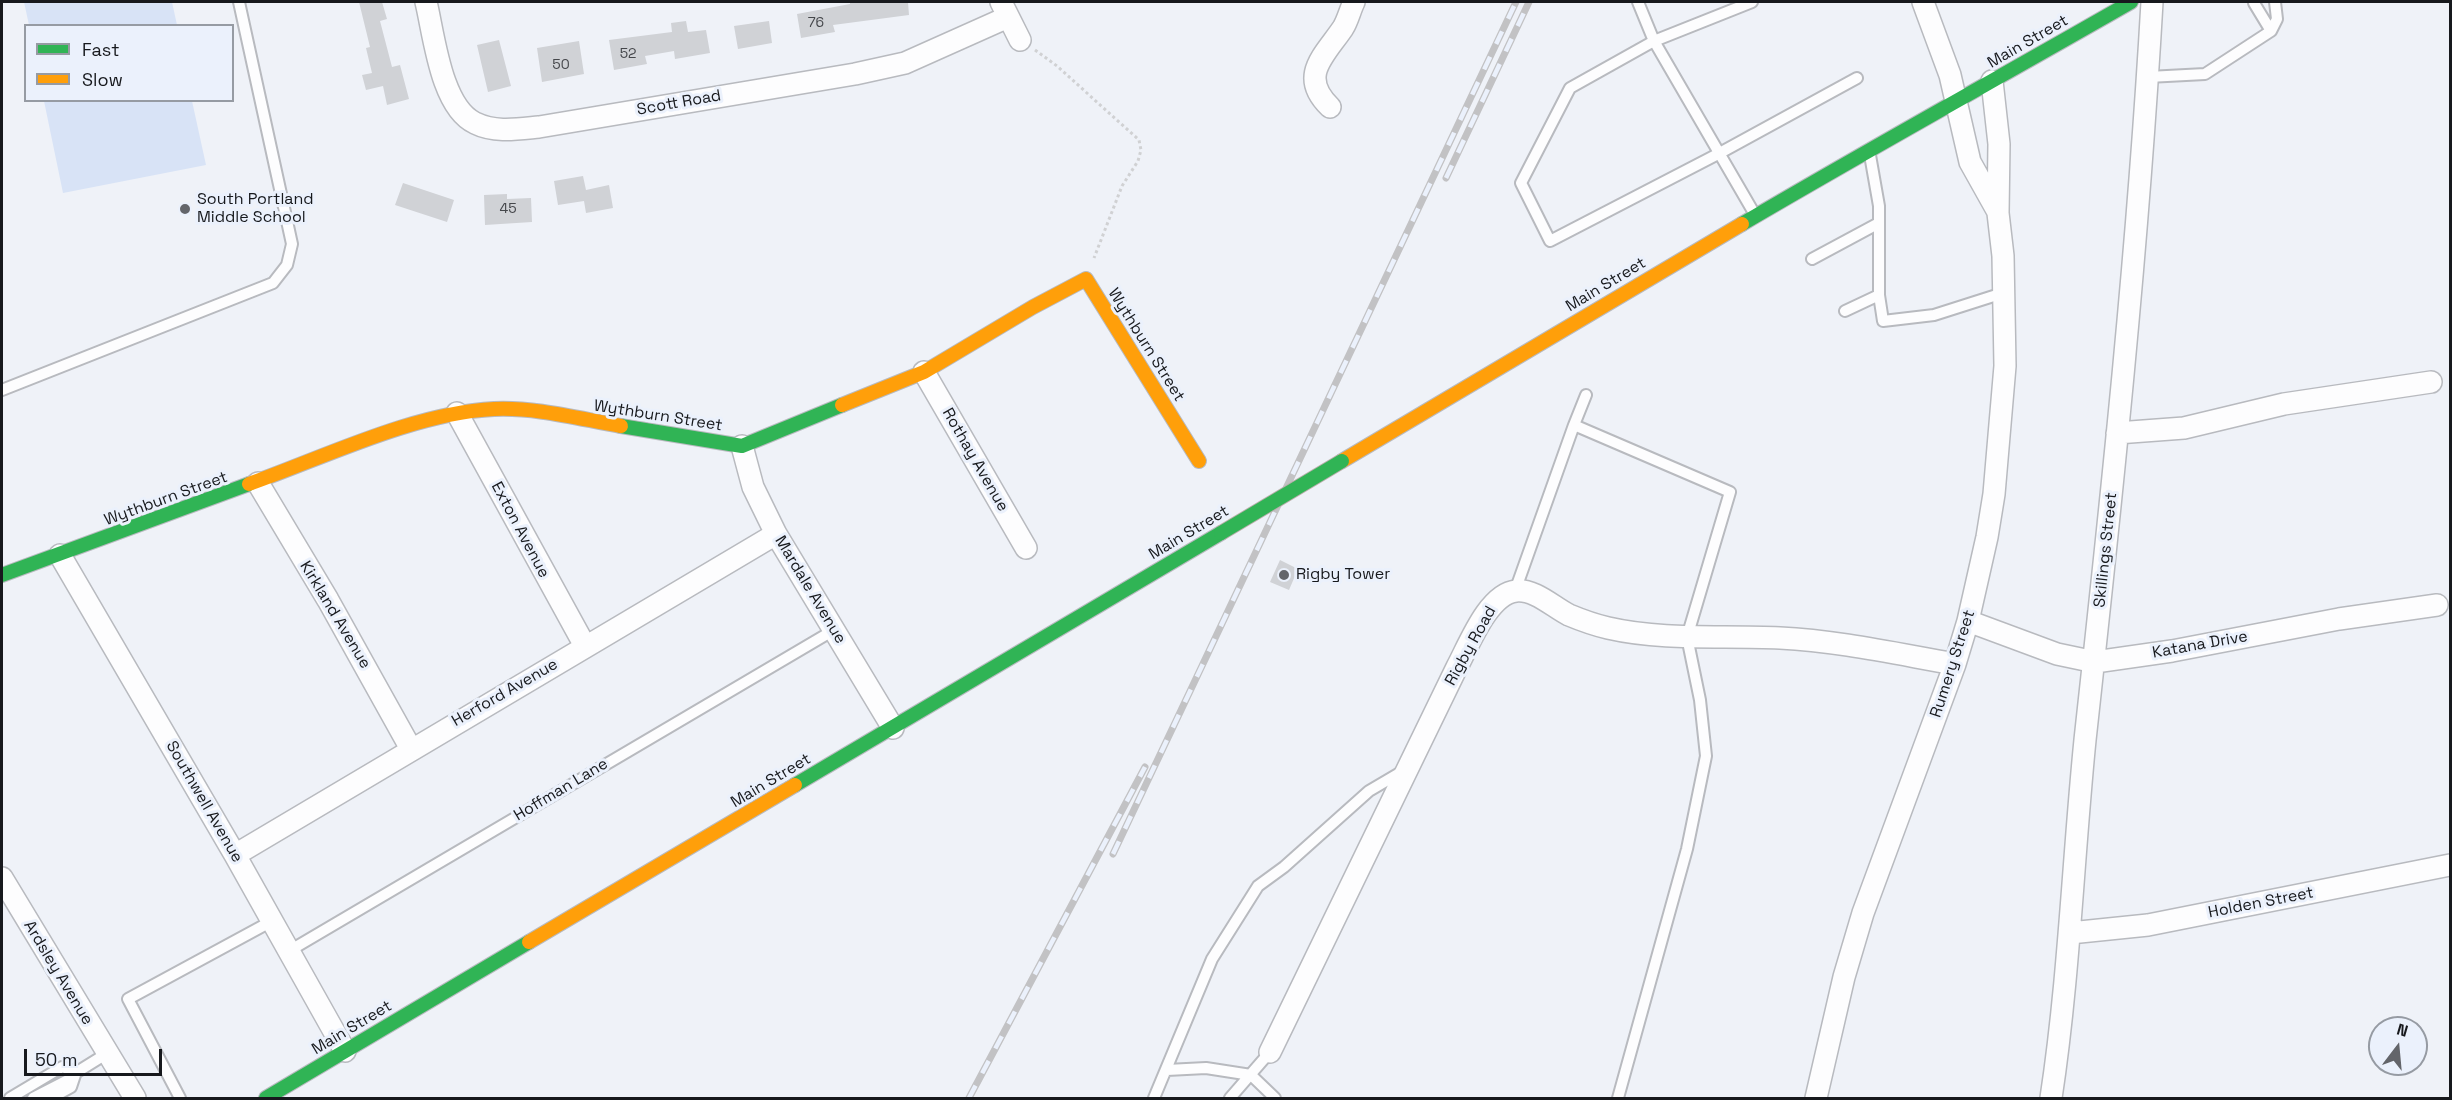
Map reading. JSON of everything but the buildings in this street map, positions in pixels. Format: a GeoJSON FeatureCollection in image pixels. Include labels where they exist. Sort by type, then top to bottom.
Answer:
{"type":"FeatureCollection","features":[{"type":"Feature","properties":{"kind":"main road","name":"Main Street"},"geometry":{"type":"LineString","coordinates":[[266,1098],[1869,148],[1957,102],[2129,2]]}},
{"type":"Feature","properties":{"kind":"main road","name":"Wythburn Street"},"geometry":{"type":"LineString","coordinates":[[2,575],[258,483],[361,443],[457,413],[496,409],[529,411],[742,446],[924,372],[1033,307],[1086,279],[1198,461]]}},
{"type":"Feature","properties":{"kind":"street","name":"Scott Road"},"geometry":{"type":"LineString","coordinates":[[426,2],[450,99],[462,115],[476,124],[507,130],[539,127],[865,72],[905,63],[938,50],[1004,9],[1020,40]]}},
{"type":"Feature","properties":{"kind":"street"},"geometry":{"type":"LineString","coordinates":[[1330,107],[1318,96],[1314,79],[1319,60],[1345,26],[1354,2]]}},
{"type":"Feature","properties":{"kind":"street","name":"Rumery Street"},"geometry":{"type":"LineString","coordinates":[[1923,2],[1957,102],[1962,135],[1970,162],[1998,213]]}},
{"type":"Feature","properties":{"kind":"street","name":"Skillings Street"},"geometry":{"type":"LineString","coordinates":[[2051,1098],[2070,933],[2085,741],[2095,662],[2143,166],[2152,2]]}},
{"type":"Feature","properties":{"kind":"street","name":"Rumery Street"},"geometry":{"type":"LineString","coordinates":[[1816,1098],[1844,977],[1863,913],[1955,664],[1968,621],[1987,537],[1995,483],[2004,366],[2003,293],[1998,213],[1999,144],[1992,81]]}},
{"type":"Feature","properties":{"kind":"street","name":"Rothay Avenue"},"geometry":{"type":"LineString","coordinates":[[924,372],[1026,548]]}},
{"type":"Feature","properties":{"kind":"street"},"geometry":{"type":"LineString","coordinates":[[2117,433],[2184,429],[2284,404],[2431,382]]}},
{"type":"Feature","properties":{"kind":"street","name":"Exton Avenue"},"geometry":{"type":"LineString","coordinates":[[457,413],[585,646]]}},
{"type":"Feature","properties":{"kind":"street","name":"Mardale Avenue"},"geometry":{"type":"LineString","coordinates":[[742,446],[753,487],[776,534],[892,728]]}},
{"type":"Feature","properties":{"kind":"street","name":"Kirkland Avenue"},"geometry":{"type":"LineString","coordinates":[[258,483],[333,609],[411,749]]}},
{"type":"Feature","properties":{"kind":"street","name":"Herford Avenue"},"geometry":{"type":"LineString","coordinates":[[235,855],[776,534]]}},
{"type":"Feature","properties":{"kind":"street","name":"Southwell Avenue"},"geometry":{"type":"LineString","coordinates":[[60,555],[235,855],[345,1051]]}},
{"type":"Feature","properties":{"kind":"street"},"geometry":{"type":"LineString","coordinates":[[1515,591],[1530,592],[1570,615],[1601,626],[1632,633],[1687,637],[1792,639],[1846,645],[1955,664]]}},
{"type":"Feature","properties":{"kind":"street","name":"Rigby Road"},"geometry":{"type":"LineString","coordinates":[[1270,1052],[1487,612],[1500,597],[1515,591]]}},
{"type":"Feature","properties":{"kind":"street","name":"Katana Drive"},"geometry":{"type":"LineString","coordinates":[[1968,621],[2057,654],[2095,662],[2172,651],[2339,619],[2437,605]]}},
{"type":"Feature","properties":{"kind":"street","name":"Holden Street"},"geometry":{"type":"LineString","coordinates":[[2070,933],[2148,925],[2451,865]]}},
{"type":"Feature","properties":{"kind":"street","name":"Ardsley Avenue"},"geometry":{"type":"LineString","coordinates":[[2,878],[106,1054],[135,1098]]}},
{"type":"Feature","properties":{"kind":"lane"},"geometry":{"type":"LineString","coordinates":[[2,390],[273,283],[287,265],[292,244],[239,2]]}},
{"type":"Feature","properties":{"kind":"lane"},"geometry":{"type":"LineString","coordinates":[[1638,2],[1654,41],[1755,216]]}},
{"type":"Feature","properties":{"kind":"lane"},"geometry":{"type":"LineString","coordinates":[[1752,2],[1654,41],[1570,88],[1521,183],[1550,241],[1718,154],[1857,78]]}},
{"type":"Feature","properties":{"kind":"lane"},"geometry":{"type":"LineString","coordinates":[[2148,77],[2205,75],[2271,31],[2277,19],[2276,2]]}},
{"type":"Feature","properties":{"kind":"lane"},"geometry":{"type":"LineString","coordinates":[[2254,3],[2271,31]]}},
{"type":"Feature","properties":{"kind":"lane"},"geometry":{"type":"LineString","coordinates":[[1869,148],[1879,206],[1879,295],[1882,321],[1934,315],[2003,293]]}},
{"type":"Feature","properties":{"kind":"lane"},"geometry":{"type":"LineString","coordinates":[[1812,259],[1879,223]]}},
{"type":"Feature","properties":{"kind":"lane"},"geometry":{"type":"LineString","coordinates":[[1845,311],[1879,295]]}},
{"type":"Feature","properties":{"kind":"lane"},"geometry":{"type":"LineString","coordinates":[[1515,591],[1586,395]]}},
{"type":"Feature","properties":{"kind":"lane"},"geometry":{"type":"LineString","coordinates":[[1574,425],[1730,492],[1687,637],[1700,700],[1706,756],[1687,849],[1618,1098]]}},
{"type":"Feature","properties":{"kind":"lane","name":"Hoffman Lane"},"geometry":{"type":"LineString","coordinates":[[290,951],[834,630]]}},
{"type":"Feature","properties":{"kind":"lane"},"geometry":{"type":"LineString","coordinates":[[1154,1098],[1212,959],[1258,886],[1284,867],[1369,791],[1412,765]]}},
{"type":"Feature","properties":{"kind":"lane"},"geometry":{"type":"LineString","coordinates":[[180,1098],[128,999],[272,921]]}},
{"type":"Feature","properties":{"kind":"lane"},"geometry":{"type":"LineString","coordinates":[[1230,1098],[1270,1052]]}},
{"type":"Feature","properties":{"kind":"lane"},"geometry":{"type":"LineString","coordinates":[[33,1098],[68,1080],[76,1072],[106,1054]]}},
{"type":"Feature","properties":{"kind":"lane"},"geometry":{"type":"LineString","coordinates":[[10,1098],[62,1067],[76,1072]]}},
{"type":"Feature","properties":{"kind":"lane"},"geometry":{"type":"LineString","coordinates":[[1167,1070],[1206,1068],[1251,1074],[1275,1098]]}},
{"type":"Feature","properties":{"kind":"lane"},"geometry":{"type":"LineString","coordinates":[[51,1098],[70,1087],[76,1072]]}},
{"type":"Feature","properties":{"kind":"path"},"geometry":{"type":"LineString","coordinates":[[1020,40],[1058,66],[1139,140],[1142,150],[1138,161],[1122,186],[1086,279]]}},
{"type":"Feature","properties":{"kind":"shaded area"},"geometry":{"type":"Polygon","coordinates":[[[24,2],[172,2],[177,24],[29,24],[24,2]]]}},
{"type":"Feature","properties":{"kind":"shaded area"},"geometry":{"type":"Polygon","coordinates":[[[44,102],[192,102],[206,165],[63,193],[44,102]]]}},
{"type":"Feature","properties":{"kind":"railway"},"geometry":{"type":"LineString","coordinates":[[1113,854],[1516,2]]}},
{"type":"Feature","properties":{"kind":"railway"},"geometry":{"type":"LineString","coordinates":[[1446,178],[1529,2]]}},
{"type":"Feature","properties":{"kind":"railway"},"geometry":{"type":"LineString","coordinates":[[969,1098],[1145,767]]}},
{"type":"Feature","properties":{"kind":"traffic: fast"},"geometry":{"type":"LineString","coordinates":[[1742,224],[2131,2]]}},
{"type":"Feature","properties":{"kind":"traffic: fast"},"geometry":{"type":"LineString","coordinates":[[621,426],[742,446],[842,405]]}},
{"type":"Feature","properties":{"kind":"traffic: fast"},"geometry":{"type":"LineString","coordinates":[[1221,533],[1342,461]]}},
{"type":"Feature","properties":{"kind":"traffic: fast"},"geometry":{"type":"LineString","coordinates":[[2,575],[249,484]]}},
{"type":"Feature","properties":{"kind":"traffic: fast"},"geometry":{"type":"LineString","coordinates":[[795,785],[1221,533]]}},
{"type":"Feature","properties":{"kind":"traffic: fast"},"geometry":{"type":"LineString","coordinates":[[266,1098],[529,942]]}},
{"type":"Feature","properties":{"kind":"traffic: slow"},"geometry":{"type":"LineString","coordinates":[[1342,461],[1742,224]]}},
{"type":"Feature","properties":{"kind":"traffic: slow"},"geometry":{"type":"LineString","coordinates":[[842,405],[924,372],[1033,307],[1086,279],[1199,461]]}},
{"type":"Feature","properties":{"kind":"traffic: slow"},"geometry":{"type":"LineString","coordinates":[[249,484],[401,427],[464,412],[494,409],[526,410],[621,426]]}},
{"type":"Feature","properties":{"kind":"traffic: slow"},"geometry":{"type":"LineString","coordinates":[[529,942],[795,785]]}},
{"type":"Feature","properties":{"kind":"place","name":"South Portland Middle School"},"geometry":{"type":"Point","coordinates":[185,209]}},
{"type":"Feature","properties":{"kind":"place","name":"Rigby Tower"},"geometry":{"type":"Point","coordinates":[1284,575]}}]}
